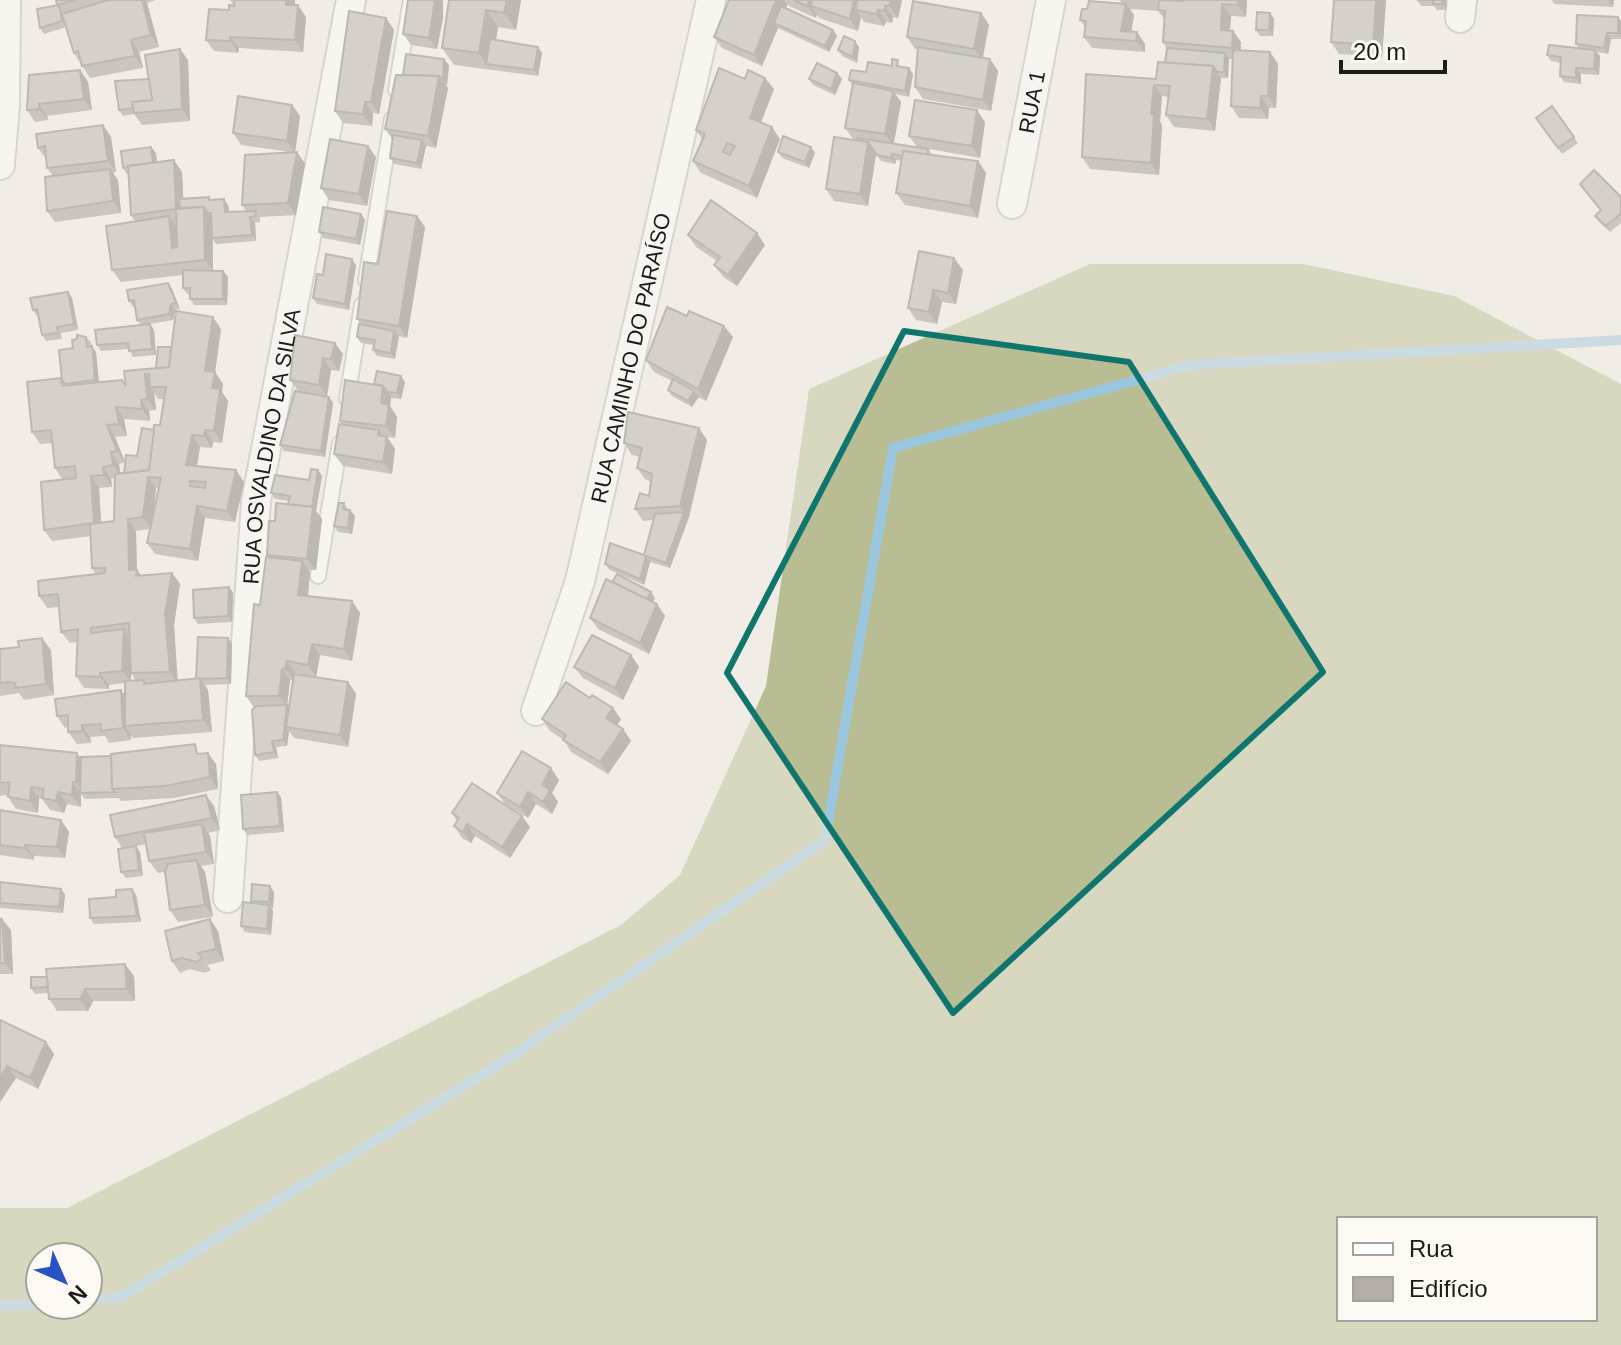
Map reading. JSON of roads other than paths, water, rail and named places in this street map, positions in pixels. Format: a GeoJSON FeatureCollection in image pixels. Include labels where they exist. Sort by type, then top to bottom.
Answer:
{"type":"FeatureCollection","features":[{"type":"Feature","properties":{"kind":"street"},"geometry":{"type":"LineString","coordinates":[[0,165],[5,104],[6,0]]}},
{"type":"Feature","properties":{"kind":"street","name":"RUA OSVALDINO DA SILVA"},"geometry":{"type":"LineString","coordinates":[[228,898],[256,502],[351,0]]}},
{"type":"Feature","properties":{"kind":"street","name":"RUA CAMINHO DO PARAÍSO"},"geometry":{"type":"LineString","coordinates":[[536,711],[580,581],[711,0]]}},
{"type":"Feature","properties":{"kind":"street","name":"RUA 1"},"geometry":{"type":"LineString","coordinates":[[1012,204],[1051,0]]}},
{"type":"Feature","properties":{"kind":"lane"},"geometry":{"type":"LineString","coordinates":[[318,576],[411,0]]}},
{"type":"Feature","properties":{"kind":"waterway"},"geometry":{"type":"LineString","coordinates":[[104,1299],[120,1298],[506,1060],[825,840],[893,448],[1190,365],[1621,340]]}},
{"type":"Feature","properties":{"kind":"waterway"},"geometry":{"type":"LineString","coordinates":[[0,1306],[24,1305]]}}]}
